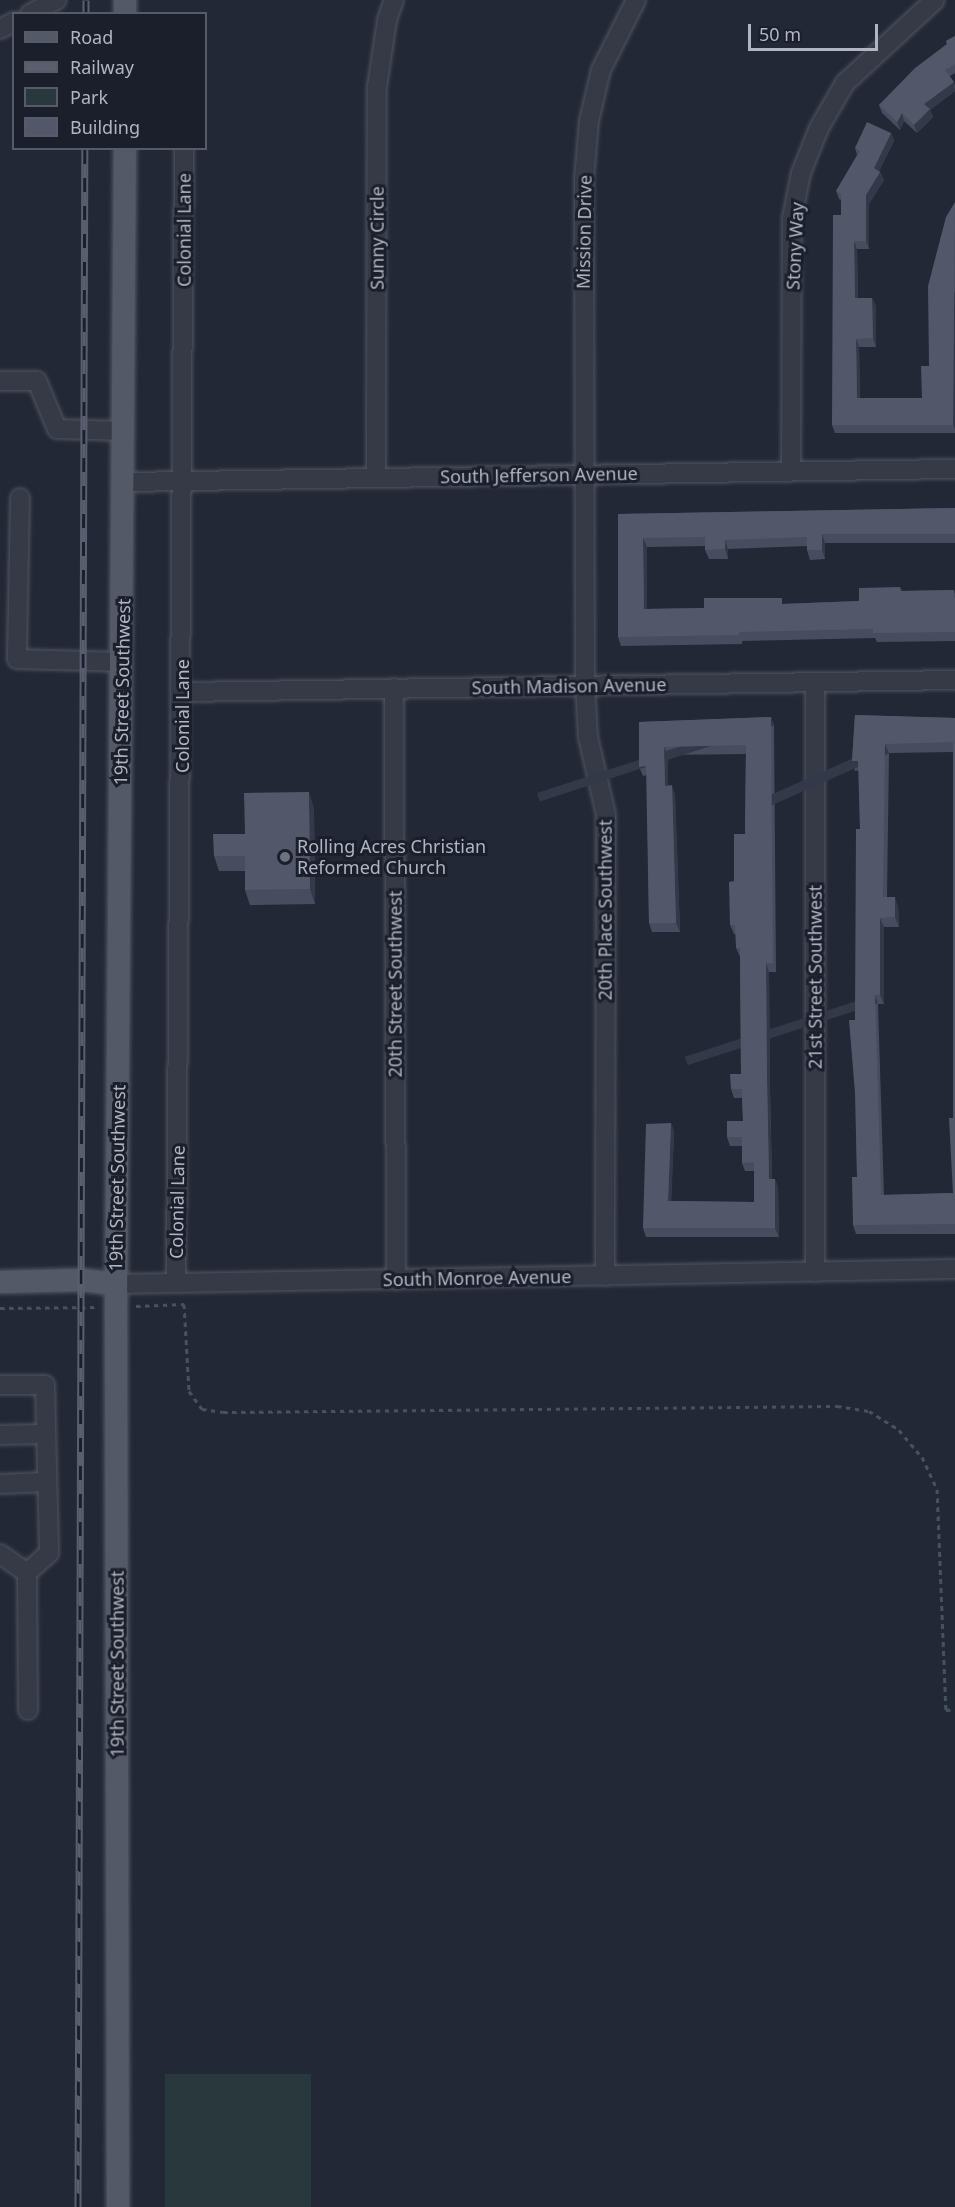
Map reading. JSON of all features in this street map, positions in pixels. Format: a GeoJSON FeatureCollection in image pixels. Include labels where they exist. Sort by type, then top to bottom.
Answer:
{"type":"FeatureCollection","features":[{"type":"Feature","properties":{"kind":"main road","name":"19th Street Southwest"},"geometry":{"type":"LineString","coordinates":[[118,2207],[116,1284],[125,150]]}},
{"type":"Feature","properties":{"kind":"main road","name":"South Monroe Avenue"},"geometry":{"type":"LineString","coordinates":[[0,1282],[82,1280],[116,1284]]}},
{"type":"Feature","properties":{"kind":"street"},"geometry":{"type":"LineString","coordinates":[[34,12],[56,0]]}},
{"type":"Feature","properties":{"kind":"street","name":"Sunny Circle"},"geometry":{"type":"LineString","coordinates":[[376,478],[377,87],[387,20],[394,0]]}},
{"type":"Feature","properties":{"kind":"street","name":"Mission Drive"},"geometry":{"type":"LineString","coordinates":[[583,475],[584,178],[589,121],[602,70],[636,0]]}},
{"type":"Feature","properties":{"kind":"street","name":"Stony Way"},"geometry":{"type":"LineString","coordinates":[[791,471],[792,218],[801,173],[819,128],[845,83],[935,0]]}},
{"type":"Feature","properties":{"kind":"street","name":"Colonial Lane"},"geometry":{"type":"LineString","coordinates":[[176,1283],[183,692],[184,150]]}},
{"type":"Feature","properties":{"kind":"street"},"geometry":{"type":"LineString","coordinates":[[0,381],[37,381],[57,429],[124,431]]}},
{"type":"Feature","properties":{"kind":"street","name":"South Jefferson Avenue"},"geometry":{"type":"LineString","coordinates":[[124,482],[955,469]]}},
{"type":"Feature","properties":{"kind":"street","name":"20th Place Southwest"},"geometry":{"type":"LineString","coordinates":[[583,475],[585,685],[588,737],[606,815],[605,1276]]}},
{"type":"Feature","properties":{"kind":"street"},"geometry":{"type":"LineString","coordinates":[[20,498],[17,659],[122,662]]}},
{"type":"Feature","properties":{"kind":"street","name":"South Madison Avenue"},"geometry":{"type":"LineString","coordinates":[[183,692],[955,680]]}},
{"type":"Feature","properties":{"kind":"street","name":"21st Street Southwest"},"geometry":{"type":"LineString","coordinates":[[815,682],[815,1272]]}},
{"type":"Feature","properties":{"kind":"street","name":"20th Street Southwest"},"geometry":{"type":"LineString","coordinates":[[394,688],[396,1280]]}},
{"type":"Feature","properties":{"kind":"street","name":"South Monroe Avenue"},"geometry":{"type":"LineString","coordinates":[[116,1284],[955,1269]]}},
{"type":"Feature","properties":{"kind":"street"},"geometry":{"type":"LineString","coordinates":[[0,1385],[45,1385],[49,1553],[27,1573],[28,1710]]}},
{"type":"Feature","properties":{"kind":"street"},"geometry":{"type":"LineString","coordinates":[[0,1435],[45,1434]]}},
{"type":"Feature","properties":{"kind":"street"},"geometry":{"type":"LineString","coordinates":[[0,1484],[47,1482]]}},
{"type":"Feature","properties":{"kind":"street"},"geometry":{"type":"LineString","coordinates":[[0,1554],[27,1573]]}},
{"type":"Feature","properties":{"kind":"path"},"geometry":{"type":"LineString","coordinates":[[0,1308],[184,1304],[189,1391],[202,1409],[223,1412],[837,1406],[868,1411],[900,1430],[921,1457],[937,1489],[946,1710],[955,1709]]}},
{"type":"Feature","properties":{"kind":"green space"},"geometry":{"type":"Polygon","coordinates":[[[165,2074],[311,2074],[311,2207],[165,2207],[165,2074]]]}},
{"type":"Feature","properties":{"kind":"building"},"geometry":{"type":"Polygon","coordinates":[[[955,36],[955,64],[945,70],[954,82],[924,104],[930,109],[914,125],[902,113],[897,122],[879,105],[915,68],[955,36]]]}},
{"type":"Feature","properties":{"kind":"building"},"geometry":{"type":"Polygon","coordinates":[[[867,122],[891,133],[874,168],[880,172],[866,195],[866,241],[854,241],[855,298],[872,298],[873,338],[856,339],[857,398],[922,398],[921,366],[929,366],[928,286],[946,217],[955,202],[953,425],[832,425],[833,215],[841,215],[841,194],[836,191],[860,151],[855,148],[867,122]]]}},
{"type":"Feature","properties":{"kind":"building"},"geometry":{"type":"Polygon","coordinates":[[[955,508],[955,534],[822,534],[822,550],[807,550],[807,537],[725,540],[725,549],[705,550],[705,537],[643,538],[644,609],[704,608],[704,598],[782,598],[782,604],[859,601],[859,588],[900,587],[900,591],[954,590],[955,632],[873,633],[873,629],[618,637],[618,514],[955,508]]]}},
{"type":"Feature","properties":{"kind":"building"},"geometry":{"type":"Polygon","coordinates":[[[855,715],[955,718],[955,1224],[853,1225],[852,1177],[857,1177],[855,1093],[849,1020],[855,1020],[856,829],[860,829],[858,761],[852,761],[855,715]],[[953,742],[885,744],[883,897],[895,897],[895,917],[880,918],[880,995],[875,995],[881,1195],[953,1193],[949,1118],[953,1118],[953,742]]]}},
{"type":"Feature","properties":{"kind":"building"},"geometry":{"type":"Polygon","coordinates":[[[771,717],[773,963],[766,963],[769,1179],[775,1179],[775,1228],[643,1228],[646,1124],[671,1123],[668,1201],[754,1202],[754,1162],[742,1163],[742,1137],[727,1137],[727,1121],[743,1121],[742,1089],[731,1089],[730,1074],[741,1074],[740,948],[736,948],[735,925],[730,925],[729,882],[734,881],[734,834],[745,834],[746,745],[664,747],[665,786],[672,785],[676,923],[649,923],[646,766],[639,767],[639,722],[771,717]]]}},
{"type":"Feature","properties":{"kind":"building"},"geometry":{"type":"Polygon","coordinates":[[[309,792],[310,889],[245,890],[245,856],[214,856],[213,834],[245,834],[244,793],[309,792]]]}},
{"type":"Feature","properties":{"kind":"railway"},"geometry":{"type":"LineString","coordinates":[[86,0],[86,12]]}},
{"type":"Feature","properties":{"kind":"railway"},"geometry":{"type":"LineString","coordinates":[[78,2207],[85,150]]}},
{"type":"Feature","properties":{"kind":"place","name":"Rolling Acres Christian Reformed Church"},"geometry":{"type":"Point","coordinates":[285,857]}}]}
